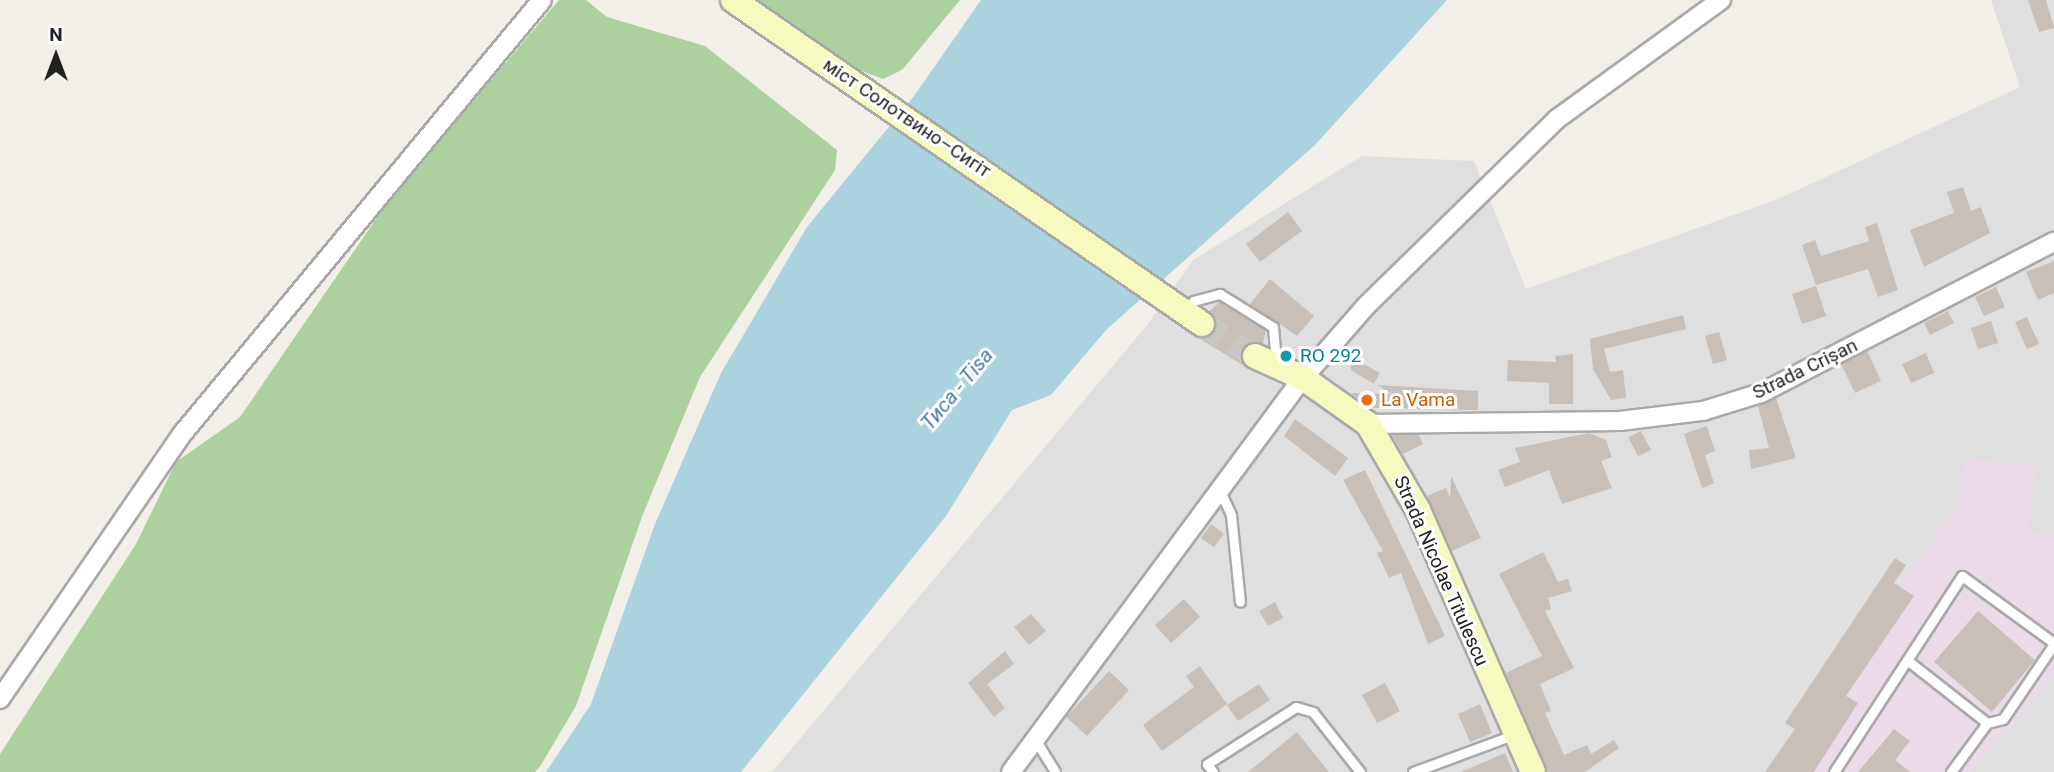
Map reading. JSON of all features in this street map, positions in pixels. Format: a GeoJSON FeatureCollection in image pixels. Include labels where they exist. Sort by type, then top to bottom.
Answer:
{"type":"FeatureCollection","features":[{"type":"Feature","properties":{"kind":"street"},"geometry":{"type":"LineString","coordinates":[[0,699],[183,433],[542,0]]}},
{"type":"Feature","properties":{"kind":"street"},"geometry":{"type":"LineString","coordinates":[[1011,772],[1220,491],[1276,359],[1620,70],[1721,0]]}},
{"type":"Feature","properties":{"kind":"street","name":"міст Солотвино–Сигіт"},"geometry":{"type":"LineString","coordinates":[[734,1],[1078,234],[1188,305]]}},
{"type":"Feature","properties":{"kind":"street","name":"Strada Crișan"},"geometry":{"type":"LineString","coordinates":[[1367,424],[1620,421],[1703,411],[1761,393],[2054,242]]}},
{"type":"Feature","properties":{"kind":"street","name":"Strada Nicolae Titulescu"},"geometry":{"type":"LineString","coordinates":[[1276,359],[1367,424],[1418,510],[1513,735],[1533,772]]}},
{"type":"Feature","properties":{"kind":"lane"},"geometry":{"type":"LineString","coordinates":[[1188,305],[1220,294],[1273,327],[1276,359]]}},
{"type":"Feature","properties":{"kind":"lane"},"geometry":{"type":"LineString","coordinates":[[1220,491],[1230,515],[1240,602]]}},
{"type":"Feature","properties":{"kind":"lane"},"geometry":{"type":"LineString","coordinates":[[1834,772],[1962,576],[2054,644],[2003,719],[1987,723],[1951,772]]}},
{"type":"Feature","properties":{"kind":"lane"},"geometry":{"type":"LineString","coordinates":[[1907,660],[1987,723]]}},
{"type":"Feature","properties":{"kind":"lane"},"geometry":{"type":"LineString","coordinates":[[1213,772],[1207,764],[1296,707],[1314,712],[1360,772]]}},
{"type":"Feature","properties":{"kind":"lane"},"geometry":{"type":"LineString","coordinates":[[1413,772],[1513,735]]}},
{"type":"Feature","properties":{"kind":"lane"},"geometry":{"type":"LineString","coordinates":[[1036,741],[1055,772]]}},
{"type":"Feature","properties":{"kind":"shaded area"},"geometry":{"type":"Polygon","coordinates":[[[1991,0],[2054,0],[2054,772],[772,772],[1148,324],[1193,260],[1362,156],[1474,161],[1526,289],[1776,200],[2020,87],[1991,0]]]}},
{"type":"Feature","properties":{"kind":"shaded area"},"geometry":{"type":"Polygon","coordinates":[[[1964,458],[2036,467],[2028,532],[2054,535],[2054,675],[1971,772],[1768,772],[1958,506],[1964,458]]]}},
{"type":"Feature","properties":{"kind":"green space"},"geometry":{"type":"Polygon","coordinates":[[[559,0],[586,0],[607,17],[705,46],[837,150],[835,170],[700,377],[643,514],[576,706],[541,765],[535,772],[0,772],[0,754],[136,544],[176,462],[240,417],[389,200],[559,0]]]}},
{"type":"Feature","properties":{"kind":"green space"},"geometry":{"type":"Polygon","coordinates":[[[758,0],[960,0],[902,70],[883,79],[856,69],[758,0]]]}},
{"type":"Feature","properties":{"kind":"water","name":"Тиса - Tisa"},"geometry":{"type":"Polygon","coordinates":[[[981,0],[1447,0],[1315,145],[1107,329],[1051,395],[1012,410],[946,516],[741,772],[546,772],[591,704],[655,524],[721,373],[807,227],[914,96],[981,0]]]}},
{"type":"Feature","properties":{"kind":"building"},"geometry":{"type":"Polygon","coordinates":[[[2028,0],[2046,0],[2054,28],[2039,32],[2028,0]]]}},
{"type":"Feature","properties":{"kind":"building"},"geometry":{"type":"Polygon","coordinates":[[[1963,187],[1971,211],[1981,207],[1990,233],[1924,267],[1910,230],[1954,213],[1947,192],[1963,187]]]}},
{"type":"Feature","properties":{"kind":"building"},"geometry":{"type":"Polygon","coordinates":[[[1288,212],[1302,231],[1260,262],[1246,244],[1288,212]]]}},
{"type":"Feature","properties":{"kind":"building"},"geometry":{"type":"Polygon","coordinates":[[[1877,223],[1898,290],[1878,297],[1868,269],[1816,285],[1802,245],[1815,240],[1821,256],[1869,241],[1865,227],[1877,223]]]}},
{"type":"Feature","properties":{"kind":"building"},"geometry":{"type":"Polygon","coordinates":[[[2054,261],[2054,293],[2038,300],[2026,272],[2054,261]]]}},
{"type":"Feature","properties":{"kind":"building"},"geometry":{"type":"Polygon","coordinates":[[[1270,279],[1314,316],[1297,336],[1250,304],[1270,279]]]}},
{"type":"Feature","properties":{"kind":"building"},"geometry":{"type":"Polygon","coordinates":[[[1816,286],[1826,316],[1802,324],[1792,294],[1816,286]]]}},
{"type":"Feature","properties":{"kind":"building"},"geometry":{"type":"Polygon","coordinates":[[[1996,287],[2005,307],[1984,316],[1975,297],[1996,287]]]}},
{"type":"Feature","properties":{"kind":"building"},"geometry":{"type":"Polygon","coordinates":[[[1219,302],[1266,331],[1263,343],[1242,349],[1246,367],[1200,339],[1215,332],[1210,311],[1219,302]]]}},
{"type":"Feature","properties":{"kind":"building"},"geometry":{"type":"Polygon","coordinates":[[[1948,311],[1954,323],[1930,335],[1924,323],[1948,311]]]}},
{"type":"Feature","properties":{"kind":"building"},"geometry":{"type":"Polygon","coordinates":[[[1683,315],[1686,329],[1604,349],[1610,372],[1623,370],[1626,398],[1611,400],[1593,369],[1590,339],[1683,315]]]}},
{"type":"Feature","properties":{"kind":"building"},"geometry":{"type":"Polygon","coordinates":[[[2027,317],[2039,344],[2027,349],[2015,322],[2027,317]]]}},
{"type":"Feature","properties":{"kind":"building"},"geometry":{"type":"Polygon","coordinates":[[[1991,321],[1998,343],[1978,349],[1971,328],[1991,321]]]}},
{"type":"Feature","properties":{"kind":"building"},"geometry":{"type":"Polygon","coordinates":[[[1719,332],[1727,360],[1713,364],[1705,336],[1719,332]]]}},
{"type":"Feature","properties":{"kind":"building"},"geometry":{"type":"Polygon","coordinates":[[[1867,351],[1881,381],[1855,393],[1841,364],[1867,351]]]}},
{"type":"Feature","properties":{"kind":"building"},"geometry":{"type":"Polygon","coordinates":[[[1926,353],[1934,373],[1911,383],[1902,364],[1926,353]]]}},
{"type":"Feature","properties":{"kind":"building"},"geometry":{"type":"Polygon","coordinates":[[[1573,354],[1573,404],[1549,404],[1549,383],[1507,381],[1508,360],[1556,362],[1555,356],[1573,354]]]}},
{"type":"Feature","properties":{"kind":"building"},"geometry":{"type":"Polygon","coordinates":[[[1351,357],[1380,373],[1374,384],[1351,370],[1351,357]]]}},
{"type":"Feature","properties":{"kind":"building"},"geometry":{"type":"Polygon","coordinates":[[[1377,385],[1478,391],[1478,410],[1371,408],[1351,393],[1392,394],[1377,385]]]}},
{"type":"Feature","properties":{"kind":"building"},"geometry":{"type":"Polygon","coordinates":[[[1776,398],[1796,458],[1751,469],[1749,450],[1769,448],[1758,406],[1776,398]]]}},
{"type":"Feature","properties":{"kind":"building"},"geometry":{"type":"Polygon","coordinates":[[[1295,419],[1348,458],[1335,476],[1284,436],[1295,419]]]}},
{"type":"Feature","properties":{"kind":"building"},"geometry":{"type":"Polygon","coordinates":[[[1707,426],[1715,451],[1705,455],[1714,483],[1702,488],[1684,434],[1707,426]]]}},
{"type":"Feature","properties":{"kind":"building"},"geometry":{"type":"Polygon","coordinates":[[[1641,431],[1651,450],[1638,456],[1628,437],[1641,431]]]}},
{"type":"Feature","properties":{"kind":"building"},"geometry":{"type":"Polygon","coordinates":[[[1589,433],[1606,440],[1612,457],[1601,461],[1612,488],[1562,504],[1549,470],[1505,487],[1498,470],[1520,462],[1515,448],[1589,433]]]}},
{"type":"Feature","properties":{"kind":"building"},"geometry":{"type":"Polygon","coordinates":[[[1392,435],[1419,435],[1423,444],[1403,454],[1392,435]]]}},
{"type":"Feature","properties":{"kind":"building"},"geometry":{"type":"Polygon","coordinates":[[[1365,470],[1445,636],[1428,644],[1401,573],[1389,578],[1377,553],[1383,551],[1343,480],[1365,470]]]}},
{"type":"Feature","properties":{"kind":"building"},"geometry":{"type":"Polygon","coordinates":[[[1451,476],[1481,538],[1452,551],[1427,496],[1446,488],[1450,497],[1451,476]]]}},
{"type":"Feature","properties":{"kind":"building"},"geometry":{"type":"Polygon","coordinates":[[[1211,524],[1224,534],[1214,547],[1201,538],[1211,524]]]}},
{"type":"Feature","properties":{"kind":"building"},"geometry":{"type":"Polygon","coordinates":[[[1543,552],[1558,582],[1568,579],[1572,591],[1548,598],[1551,609],[1545,611],[1574,668],[1540,684],[1551,711],[1545,713],[1564,755],[1587,745],[1591,754],[1614,740],[1619,748],[1585,772],[1548,772],[1506,673],[1542,656],[1499,574],[1543,552]]]}},
{"type":"Feature","properties":{"kind":"building"},"geometry":{"type":"Polygon","coordinates":[[[1895,558],[1906,565],[1894,583],[1914,596],[1846,696],[1858,703],[1814,772],[1765,772],[1795,729],[1785,723],[1895,558]]]}},
{"type":"Feature","properties":{"kind":"building"},"geometry":{"type":"Polygon","coordinates":[[[1184,599],[1200,617],[1171,643],[1155,625],[1184,599]]]}},
{"type":"Feature","properties":{"kind":"building"},"geometry":{"type":"Polygon","coordinates":[[[1275,602],[1283,618],[1268,626],[1259,611],[1275,602]]]}},
{"type":"Feature","properties":{"kind":"building"},"geometry":{"type":"Polygon","coordinates":[[[1978,611],[2035,660],[1992,712],[1934,662],[1978,611]]]}},
{"type":"Feature","properties":{"kind":"building"},"geometry":{"type":"Polygon","coordinates":[[[1031,614],[1046,631],[1029,645],[1014,627],[1031,614]]]}},
{"type":"Feature","properties":{"kind":"building"},"geometry":{"type":"Polygon","coordinates":[[[1005,651],[1014,664],[987,684],[1005,708],[994,717],[968,683],[1005,651]]]}},
{"type":"Feature","properties":{"kind":"building"},"geometry":{"type":"Polygon","coordinates":[[[1200,666],[1227,704],[1162,751],[1143,725],[1194,687],[1186,676],[1200,666]]]}},
{"type":"Feature","properties":{"kind":"building"},"geometry":{"type":"Polygon","coordinates":[[[1109,671],[1129,690],[1087,736],[1066,717],[1109,671]]]}},
{"type":"Feature","properties":{"kind":"building"},"geometry":{"type":"Polygon","coordinates":[[[1385,683],[1400,711],[1377,723],[1362,695],[1385,683]]]}},
{"type":"Feature","properties":{"kind":"building"},"geometry":{"type":"Polygon","coordinates":[[[1259,684],[1270,700],[1238,721],[1227,705],[1259,684]]]}},
{"type":"Feature","properties":{"kind":"building"},"geometry":{"type":"Polygon","coordinates":[[[1480,704],[1492,733],[1470,742],[1458,714],[1480,704]]]}},
{"type":"Feature","properties":{"kind":"building"},"geometry":{"type":"Polygon","coordinates":[[[1894,729],[1910,741],[1895,760],[1910,772],[1858,772],[1894,729]]]}},
{"type":"Feature","properties":{"kind":"building"},"geometry":{"type":"Polygon","coordinates":[[[1297,732],[1329,772],[1248,772],[1297,732]]]}},
{"type":"Feature","properties":{"kind":"building"},"geometry":{"type":"Polygon","coordinates":[[[1505,753],[1513,772],[1461,772],[1505,753]]]}},
{"type":"Feature","properties":{"kind":"tunnel"},"geometry":{"type":"LineString","coordinates":[[1202,324],[1255,356]]}},
{"type":"Feature","properties":{"kind":"place","name":"RO 292"},"geometry":{"type":"Point","coordinates":[1286,356]}},
{"type":"Feature","properties":{"kind":"place","name":"La Vama"},"geometry":{"type":"Point","coordinates":[1367,400]}}]}
